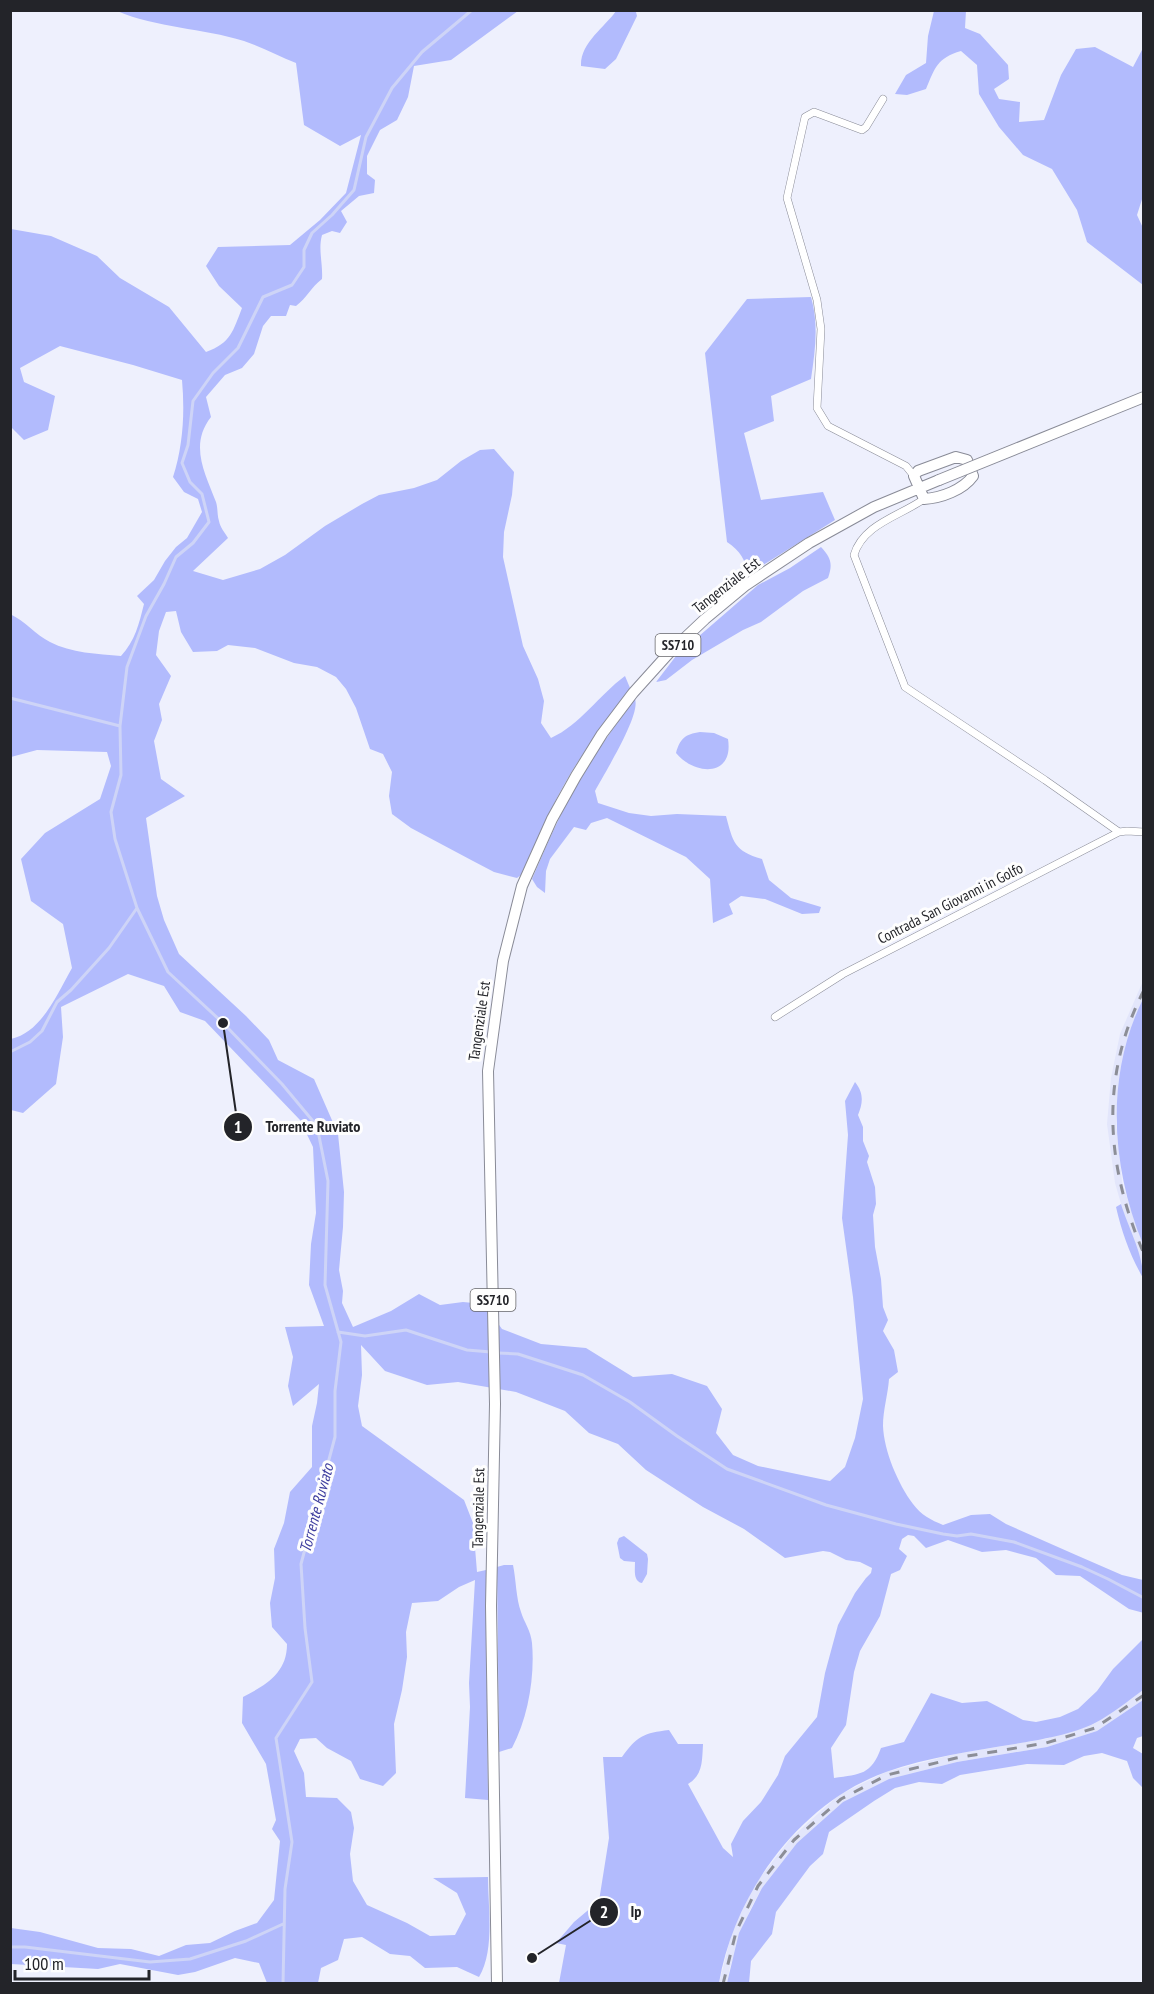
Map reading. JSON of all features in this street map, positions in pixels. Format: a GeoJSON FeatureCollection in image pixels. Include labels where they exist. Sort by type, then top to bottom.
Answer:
{"type":"FeatureCollection","features":[{"type":"Feature","properties":{"kind":"main road","name":"Tangenziale Est"},"geometry":{"type":"LineString","coordinates":[[497,1983],[491,1606],[495,1404],[488,1071],[503,961],[522,886],[557,811],[602,734],[633,693],[669,653],[746,585],[809,543],[874,507],[921,494],[939,480],[1143,397]]}},
{"type":"Feature","properties":{"kind":"main road"},"geometry":{"type":"LineString","coordinates":[[956,457],[967,460],[973,476],[969,482],[935,498],[921,494],[914,476],[918,471],[956,457]]}},
{"type":"Feature","properties":{"kind":"street"},"geometry":{"type":"LineString","coordinates":[[883,99],[862,130],[814,112],[805,117],[787,198],[817,300],[821,329],[818,408],[828,426],[906,466],[914,476]]}},
{"type":"Feature","properties":{"kind":"street"},"geometry":{"type":"LineString","coordinates":[[921,494],[874,527],[857,546],[854,555],[905,687],[1119,832]]}},
{"type":"Feature","properties":{"kind":"street","name":"Contrada San Giovanni in Golfo"},"geometry":{"type":"LineString","coordinates":[[775,1017],[852,969],[1119,832],[1143,832]]}},
{"type":"Feature","properties":{"kind":"shaded area"},"geometry":{"type":"Polygon","coordinates":[[[117,11],[518,11],[451,60],[414,66],[408,97],[397,120],[380,130],[367,156],[367,174],[375,180],[374,193],[359,196],[341,211],[347,222],[340,233],[332,231],[322,235],[320,246],[322,279],[296,306],[290,305],[286,316],[271,316],[263,326],[254,354],[242,368],[225,375],[206,397],[211,417],[201,438],[201,459],[216,502],[221,528],[228,538],[193,571],[223,580],[260,569],[285,555],[325,526],[379,495],[414,488],[437,480],[461,461],[480,450],[494,449],[514,472],[512,495],[504,532],[503,557],[523,646],[538,679],[544,701],[541,723],[551,738],[571,726],[625,676],[630,688],[572,771],[551,809],[521,875],[517,878],[494,872],[411,828],[392,814],[389,796],[392,772],[383,754],[370,749],[356,708],[346,689],[336,677],[317,667],[294,663],[255,648],[228,645],[217,651],[193,652],[181,632],[176,611],[166,612],[159,631],[156,655],[171,676],[159,704],[162,720],[154,741],[161,779],[185,796],[146,818],[157,896],[164,920],[179,954],[269,1040],[278,1060],[314,1079],[338,1134],[344,1192],[339,1270],[343,1291],[342,1303],[353,1327],[391,1311],[419,1294],[440,1305],[463,1302],[484,1304],[502,1329],[541,1344],[586,1348],[633,1377],[672,1374],[707,1386],[722,1409],[716,1433],[733,1455],[758,1466],[830,1481],[845,1467],[855,1438],[863,1399],[853,1297],[842,1218],[848,1135],[845,1101],[855,1082],[861,1094],[862,1102],[858,1115],[863,1127],[863,1141],[869,1156],[867,1162],[875,1187],[876,1204],[873,1215],[875,1247],[883,1307],[888,1320],[883,1331],[894,1350],[898,1372],[889,1379],[883,1420],[884,1436],[889,1456],[902,1487],[919,1511],[943,1525],[971,1515],[990,1514],[1006,1524],[1122,1575],[1143,1580],[1144,1613],[1129,1609],[1080,1576],[1056,1575],[1036,1558],[1006,1550],[982,1552],[948,1540],[926,1548],[914,1536],[908,1535],[902,1539],[899,1549],[907,1556],[900,1570],[891,1574],[880,1616],[860,1651],[854,1672],[846,1725],[831,1748],[834,1778],[864,1772],[873,1764],[881,1748],[904,1742],[931,1693],[962,1703],[987,1701],[1023,1720],[1036,1722],[1060,1717],[1078,1709],[1143,1639],[1143,1690],[1087,1727],[1035,1741],[918,1762],[886,1772],[854,1786],[825,1806],[799,1829],[755,1885],[739,1917],[727,1950],[719,1983],[559,1983],[566,1945],[556,1943],[574,1922],[599,1901],[609,1838],[603,1757],[622,1757],[632,1744],[642,1737],[669,1730],[678,1744],[703,1744],[699,1772],[688,1784],[723,1848],[733,1857],[731,1844],[743,1821],[761,1802],[778,1775],[785,1756],[817,1717],[825,1673],[838,1625],[872,1568],[823,1551],[785,1558],[744,1529],[703,1507],[646,1470],[618,1444],[589,1433],[565,1411],[516,1392],[458,1382],[427,1385],[385,1371],[361,1345],[362,1375],[358,1406],[362,1426],[464,1500],[473,1523],[477,1572],[486,1570],[488,1800],[465,1798],[475,1580],[459,1587],[438,1601],[412,1603],[406,1632],[407,1657],[394,1724],[396,1773],[383,1786],[360,1779],[351,1761],[327,1748],[316,1738],[300,1739],[294,1751],[304,1773],[306,1797],[337,1798],[351,1812],[354,1828],[350,1854],[353,1881],[367,1905],[430,1936],[455,1935],[466,1914],[457,1893],[433,1878],[488,1877],[489,1942],[479,1977],[457,1967],[425,1968],[410,1956],[390,1954],[362,1937],[344,1939],[338,1960],[321,1968],[318,1983],[267,1983],[259,1963],[235,1958],[195,1972],[178,1975],[120,1964],[98,1969],[11,1964],[11,1928],[40,1932],[98,1948],[131,1949],[159,1956],[186,1945],[210,1943],[257,1923],[274,1900],[280,1841],[272,1829],[276,1820],[266,1764],[242,1723],[243,1697],[274,1677],[286,1654],[287,1644],[272,1627],[270,1603],[275,1578],[274,1549],[284,1523],[290,1492],[312,1467],[312,1426],[319,1384],[293,1406],[288,1386],[293,1357],[285,1327],[324,1326],[309,1285],[311,1244],[316,1213],[313,1147],[300,1120],[205,1021],[180,1012],[164,986],[128,974],[61,1007],[63,1037],[56,1084],[23,1113],[11,1110],[11,1039],[32,1029],[48,1011],[72,968],[63,924],[31,901],[21,859],[45,833],[100,799],[111,766],[107,752],[37,750],[11,757],[10,614],[58,646],[121,656],[133,638],[144,604],[137,596],[154,580],[176,547],[187,538],[202,512],[198,499],[184,492],[173,477],[182,429],[182,380],[60,346],[20,368],[24,382],[55,396],[48,430],[24,440],[11,427],[11,229],[51,236],[97,256],[120,278],[169,307],[206,352],[226,340],[242,308],[219,286],[206,266],[218,247],[290,245],[320,220],[346,193],[361,135],[340,146],[304,125],[296,63],[244,41],[164,25],[117,11]]]}},
{"type":"Feature","properties":{"kind":"shaded area"},"geometry":{"type":"Polygon","coordinates":[[[616,11],[633,11],[637,16],[616,59],[605,69],[581,66],[584,50],[616,11]]]}},
{"type":"Feature","properties":{"kind":"shaded area"},"geometry":{"type":"Polygon","coordinates":[[[934,11],[966,11],[965,28],[980,34],[1008,65],[1009,79],[994,89],[999,99],[1020,102],[1019,122],[1044,120],[1061,75],[1076,49],[1095,47],[1133,67],[1143,48],[1144,193],[1137,215],[1143,228],[1143,285],[1087,242],[1077,210],[1052,169],[1023,155],[999,127],[979,94],[977,65],[961,51],[947,57],[938,65],[926,89],[907,95],[895,94],[906,75],[926,63],[928,36],[934,11]]]}},
{"type":"Feature","properties":{"kind":"shaded area"},"geometry":{"type":"Polygon","coordinates":[[[811,297],[816,328],[811,379],[771,396],[774,421],[744,433],[761,500],[823,492],[835,520],[747,575],[742,556],[727,542],[705,353],[747,299],[811,297]]]}},
{"type":"Feature","properties":{"kind":"shaded area"},"geometry":{"type":"Polygon","coordinates":[[[821,547],[830,561],[828,578],[803,591],[761,622],[692,660],[666,680],[656,682],[676,656],[758,585],[790,568],[821,547]]]}},
{"type":"Feature","properties":{"kind":"shaded area"},"geometry":{"type":"Polygon","coordinates":[[[635,699],[633,718],[595,791],[598,803],[629,813],[651,816],[677,814],[726,816],[736,844],[746,853],[762,859],[769,880],[791,898],[821,907],[819,913],[802,914],[765,899],[741,896],[729,904],[733,914],[713,923],[710,879],[686,857],[607,818],[591,823],[586,830],[574,827],[550,859],[546,871],[545,893],[537,887],[532,879],[567,803],[606,738],[635,699]]]}},
{"type":"Feature","properties":{"kind":"shaded area"},"geometry":{"type":"Polygon","coordinates":[[[700,732],[714,733],[728,739],[725,760],[719,766],[702,769],[684,761],[676,753],[684,738],[700,732]]]}},
{"type":"Feature","properties":{"kind":"shaded area"},"geometry":{"type":"Polygon","coordinates":[[[1143,981],[1143,999],[1119,1079],[1116,1123],[1122,1182],[1143,1244],[1143,1265],[1128,1228],[1115,1183],[1107,1124],[1111,1078],[1120,1034],[1143,981]]]}},
{"type":"Feature","properties":{"kind":"shaded area"},"geometry":{"type":"Polygon","coordinates":[[[1143,999],[1143,1244],[1124,1184],[1117,1122],[1122,1059],[1143,999]]]}},
{"type":"Feature","properties":{"kind":"shaded area"},"geometry":{"type":"Polygon","coordinates":[[[1121,1204],[1138,1251],[1143,1278],[1130,1252],[1121,1226],[1116,1207],[1121,1204]]]}},
{"type":"Feature","properties":{"kind":"shaded area"},"geometry":{"type":"Polygon","coordinates":[[[624,1536],[647,1554],[647,1574],[642,1583],[636,1578],[635,1562],[624,1561],[620,1558],[617,1543],[619,1538],[624,1536]]]}},
{"type":"Feature","properties":{"kind":"shaded area"},"geometry":{"type":"Polygon","coordinates":[[[513,1565],[519,1607],[529,1631],[533,1656],[529,1697],[518,1736],[512,1748],[499,1752],[497,1567],[513,1565]]]}},
{"type":"Feature","properties":{"kind":"shaded area"},"geometry":{"type":"Polygon","coordinates":[[[1143,1690],[1143,1700],[1097,1731],[1047,1747],[957,1762],[889,1779],[843,1802],[797,1843],[762,1888],[750,1910],[730,1967],[727,1983],[719,1984],[732,1931],[755,1884],[791,1838],[839,1795],[886,1772],[955,1754],[1045,1739],[1094,1724],[1143,1690]]]}},
{"type":"Feature","properties":{"kind":"shaded area"},"geometry":{"type":"Polygon","coordinates":[[[1143,1700],[1143,1736],[1137,1738],[1133,1748],[1143,1754],[1143,1788],[1133,1778],[1127,1761],[1102,1753],[1084,1756],[1064,1765],[1027,1764],[960,1775],[942,1784],[919,1782],[895,1788],[829,1832],[823,1854],[810,1866],[776,1912],[772,1934],[751,1961],[749,1983],[727,1983],[739,1933],[762,1888],[797,1843],[843,1802],[889,1779],[957,1762],[1047,1747],[1097,1731],[1143,1700]]]}},
{"type":"Feature","properties":{"kind":"waterway","name":"Torrente Ruviato"},"geometry":{"type":"LineString","coordinates":[[283,1984],[285,1889],[292,1842],[276,1738],[312,1682],[305,1628],[301,1564],[335,1437],[335,1391],[341,1342],[325,1285],[328,1181],[317,1126],[282,1084],[223,1023],[168,972],[137,908],[115,839],[111,812],[121,775],[120,726],[127,667],[146,616],[176,557],[193,543],[209,522],[202,494],[190,482],[182,463],[188,445],[193,401],[213,373],[238,348],[263,297],[292,285],[304,267],[304,250],[312,233],[354,190],[366,137],[392,88],[422,52],[472,10]]}},
{"type":"Feature","properties":{"kind":"waterway"},"geometry":{"type":"LineString","coordinates":[[10,698],[120,726]]}},
{"type":"Feature","properties":{"kind":"waterway"},"geometry":{"type":"LineString","coordinates":[[10,1052],[30,1042],[42,1031],[57,1002],[109,948],[137,908]]}},
{"type":"Feature","properties":{"kind":"waterway"},"geometry":{"type":"LineString","coordinates":[[338,1332],[365,1336],[406,1330],[467,1350],[491,1352]]}},
{"type":"Feature","properties":{"kind":"waterway"},"geometry":{"type":"LineString","coordinates":[[498,1353],[518,1354],[583,1375],[630,1402],[727,1469],[826,1505],[896,1524],[943,1534],[957,1536],[971,1534],[1014,1542],[1082,1567],[1144,1598]]}},
{"type":"Feature","properties":{"kind":"waterway"},"geometry":{"type":"LineString","coordinates":[[10,1947],[150,1962],[190,1959],[246,1941],[283,1924]]}},
{"type":"Feature","properties":{"kind":"railway"},"geometry":{"type":"LineString","coordinates":[[1144,990],[1130,1023],[1120,1056],[1114,1089],[1113,1122],[1115,1155],[1122,1188],[1131,1221],[1144,1254]]}},
{"type":"Feature","properties":{"kind":"railway"},"geometry":{"type":"LineString","coordinates":[[723,1984],[736,1932],[758,1886],[794,1840],[841,1799],[887,1775],[956,1758],[1046,1743],[1095,1728],[1144,1695]]}},
{"type":"Feature","properties":{"kind":"place","name":"Torrente Ruviato"},"geometry":{"type":"Point","coordinates":[223,1023]}},
{"type":"Feature","properties":{"kind":"place","name":"Ip"},"geometry":{"type":"Point","coordinates":[532,1958]}}]}
